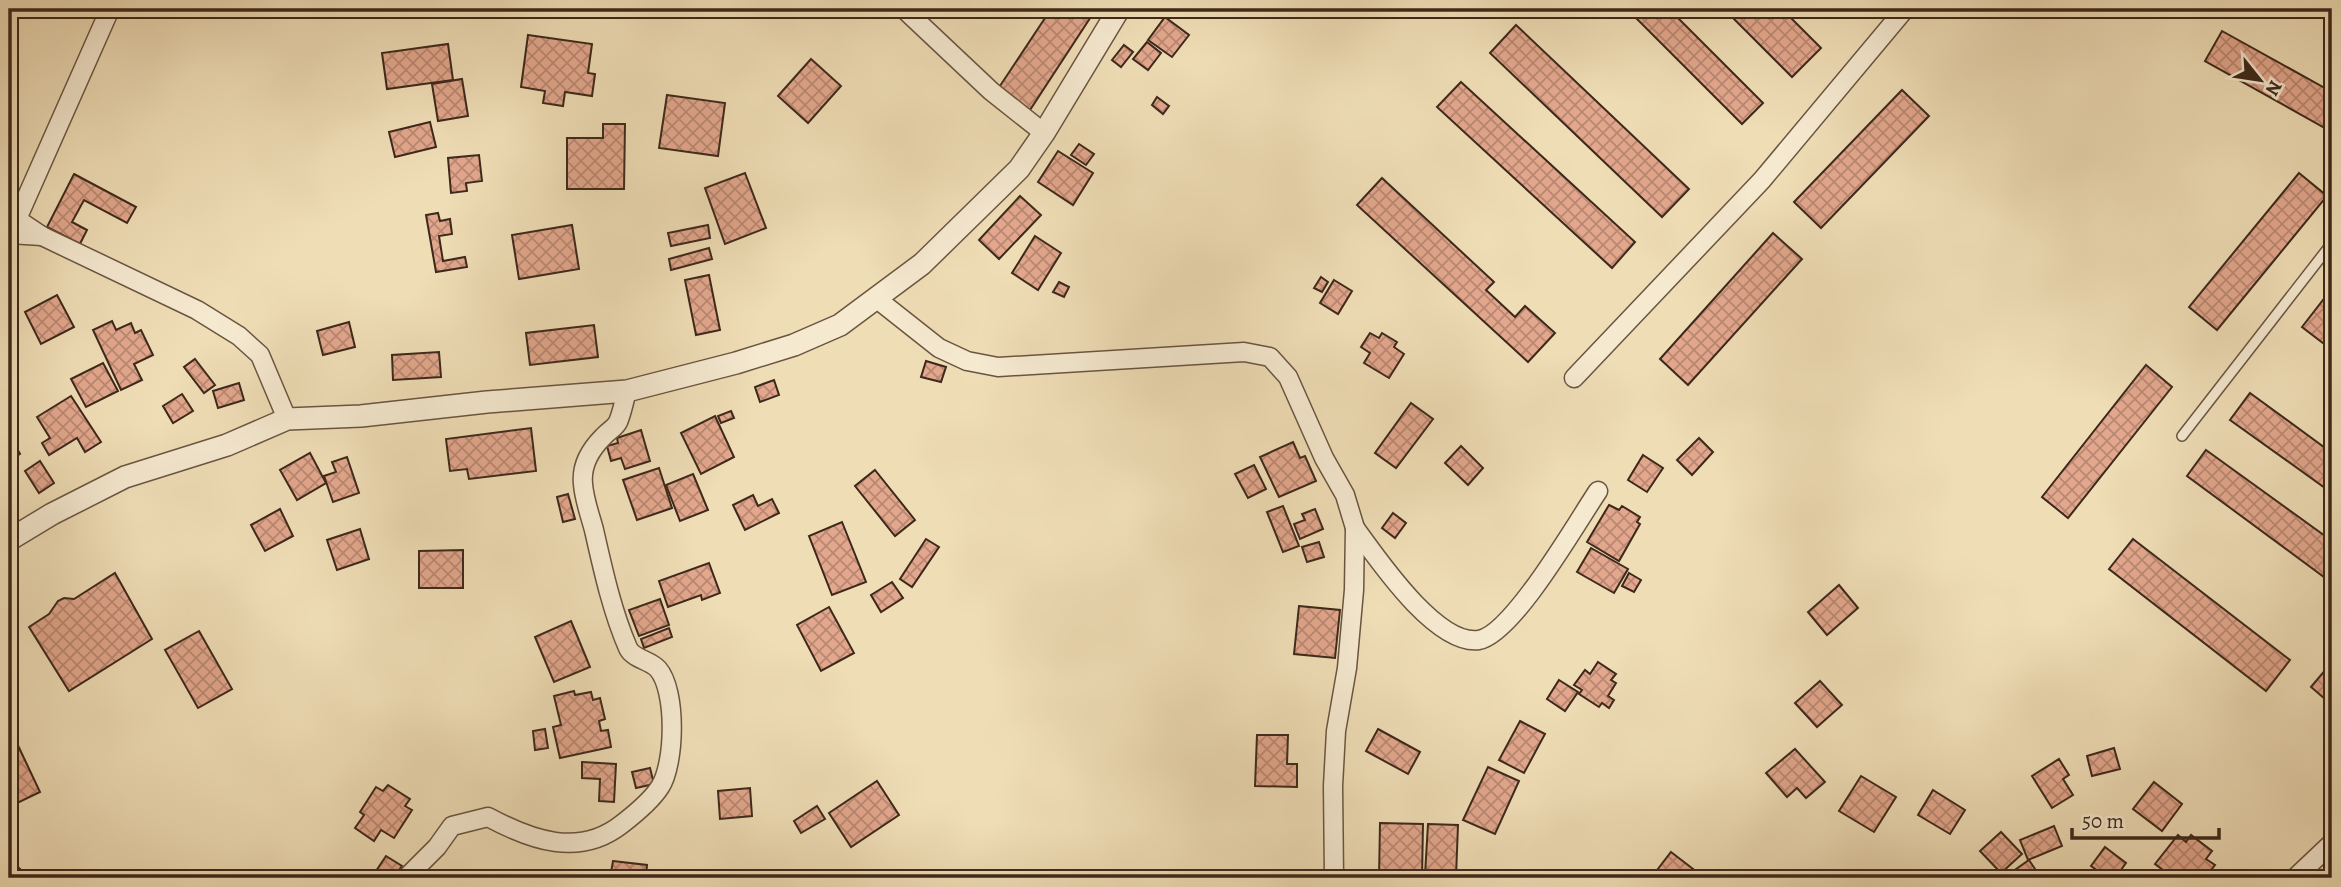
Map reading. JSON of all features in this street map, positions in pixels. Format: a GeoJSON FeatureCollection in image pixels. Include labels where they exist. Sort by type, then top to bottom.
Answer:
{"type":"FeatureCollection","features":[{"type":"Feature","properties":{"kind":"street"},"geometry":{"type":"LineString","coordinates":[[110,9],[11,222],[197,310],[239,336],[260,355],[287,419]]}},
{"type":"Feature","properties":{"kind":"street"},"geometry":{"type":"LineString","coordinates":[[904,9],[991,91],[1044,133]]}},
{"type":"Feature","properties":{"kind":"street"},"geometry":{"type":"LineString","coordinates":[[9,540],[52,514],[125,477],[228,445],[287,419],[361,416],[487,402],[627,391],[736,363],[794,345],[840,325],[922,264],[1019,169],[1044,133],[1119,9]]}},
{"type":"Feature","properties":{"kind":"street"},"geometry":{"type":"LineString","coordinates":[[1574,378],[1762,180],[1905,9]]}},
{"type":"Feature","properties":{"kind":"street"},"geometry":{"type":"LineString","coordinates":[[877,299],[939,348],[967,361],[998,367],[1244,352],[1270,357],[1288,377],[1324,458],[1345,495],[1355,528],[1354,590],[1348,655],[1336,731],[1332,786],[1334,878]]}},
{"type":"Feature","properties":{"kind":"street"},"geometry":{"type":"LineString","coordinates":[[406,878],[437,847],[452,825],[488,817],[536,839],[566,843],[592,842],[620,826],[660,787],[669,766],[671,730],[668,693],[658,669],[629,652],[607,587],[583,486],[583,467],[603,436],[617,424],[627,391]]}},
{"type":"Feature","properties":{"kind":"street"},"geometry":{"type":"LineString","coordinates":[[1355,528],[1424,615],[1459,636],[1478,640],[1493,634],[1523,604],[1598,491]]}},
{"type":"Feature","properties":{"kind":"street"},"geometry":{"type":"LineString","coordinates":[[2295,878],[2332,843]]}},
{"type":"Feature","properties":{"kind":"lane"},"geometry":{"type":"LineString","coordinates":[[2182,436],[2332,243]]}},
{"type":"Feature","properties":{"kind":"building"},"geometry":{"type":"Polygon","coordinates":[[[1051,9],[1096,9],[1028,113],[996,92],[1051,9]]]}},
{"type":"Feature","properties":{"kind":"building"},"geometry":{"type":"Polygon","coordinates":[[[1627,9],[1669,9],[1763,103],[1742,124],[1627,9]]]}},
{"type":"Feature","properties":{"kind":"building"},"geometry":{"type":"Polygon","coordinates":[[[1724,9],[1782,9],[1821,48],[1792,77],[1724,9]]]}},
{"type":"Feature","properties":{"kind":"building"},"geometry":{"type":"Polygon","coordinates":[[[1165,17],[1189,35],[1172,57],[1148,40],[1165,17]]]}},
{"type":"Feature","properties":{"kind":"building"},"geometry":{"type":"Polygon","coordinates":[[[1516,25],[1689,189],[1662,217],[1490,53],[1516,25]]]}},
{"type":"Feature","properties":{"kind":"building"},"geometry":{"type":"Polygon","coordinates":[[[2222,31],[2332,92],[2332,132],[2205,61],[2222,31]]]}},
{"type":"Feature","properties":{"kind":"building"},"geometry":{"type":"Polygon","coordinates":[[[528,35],[592,44],[588,73],[595,74],[592,96],[565,92],[563,106],[543,103],[545,91],[521,87],[528,35]]]}},
{"type":"Feature","properties":{"kind":"building"},"geometry":{"type":"Polygon","coordinates":[[[1147,42],[1161,53],[1148,70],[1133,59],[1147,42]]]}},
{"type":"Feature","properties":{"kind":"building"},"geometry":{"type":"Polygon","coordinates":[[[448,44],[453,80],[387,89],[382,53],[448,44]]]}},
{"type":"Feature","properties":{"kind":"building"},"geometry":{"type":"Polygon","coordinates":[[[1124,45],[1133,52],[1121,67],[1112,60],[1124,45]]]}},
{"type":"Feature","properties":{"kind":"building"},"geometry":{"type":"Polygon","coordinates":[[[811,59],[841,86],[808,123],[778,96],[811,59]]]}},
{"type":"Feature","properties":{"kind":"building"},"geometry":{"type":"Polygon","coordinates":[[[462,79],[468,116],[438,121],[432,84],[462,79]]]}},
{"type":"Feature","properties":{"kind":"building"},"geometry":{"type":"Polygon","coordinates":[[[1461,82],[1635,242],[1612,268],[1437,107],[1461,82]]]}},
{"type":"Feature","properties":{"kind":"building"},"geometry":{"type":"Polygon","coordinates":[[[1902,90],[1929,116],[1821,228],[1794,202],[1902,90]]]}},
{"type":"Feature","properties":{"kind":"building"},"geometry":{"type":"Polygon","coordinates":[[[667,95],[725,103],[718,156],[659,148],[667,95]]]}},
{"type":"Feature","properties":{"kind":"building"},"geometry":{"type":"Polygon","coordinates":[[[1157,97],[1169,106],[1163,114],[1152,105],[1157,97]]]}},
{"type":"Feature","properties":{"kind":"building"},"geometry":{"type":"Polygon","coordinates":[[[430,122],[436,147],[395,157],[389,132],[430,122]]]}},
{"type":"Feature","properties":{"kind":"building"},"geometry":{"type":"Polygon","coordinates":[[[603,124],[625,124],[624,189],[567,189],[567,138],[603,138],[603,124]]]}},
{"type":"Feature","properties":{"kind":"building"},"geometry":{"type":"Polygon","coordinates":[[[1079,144],[1094,154],[1086,165],[1071,155],[1079,144]]]}},
{"type":"Feature","properties":{"kind":"building"},"geometry":{"type":"Polygon","coordinates":[[[1058,151],[1093,173],[1073,205],[1038,182],[1058,151]]]}},
{"type":"Feature","properties":{"kind":"building"},"geometry":{"type":"Polygon","coordinates":[[[479,155],[482,181],[466,183],[467,191],[451,193],[448,158],[479,155]]]}},
{"type":"Feature","properties":{"kind":"building"},"geometry":{"type":"Polygon","coordinates":[[[745,173],[766,228],[725,244],[705,188],[745,173]]]}},
{"type":"Feature","properties":{"kind":"building"},"geometry":{"type":"Polygon","coordinates":[[[2299,173],[2327,196],[2217,330],[2189,307],[2299,173]]]}},
{"type":"Feature","properties":{"kind":"building"},"geometry":{"type":"Polygon","coordinates":[[[74,174],[136,207],[127,223],[84,200],[72,222],[87,230],[80,244],[47,227],[74,174]]]}},
{"type":"Feature","properties":{"kind":"building"},"geometry":{"type":"Polygon","coordinates":[[[1382,178],[1494,282],[1486,290],[1515,317],[1525,306],[1555,333],[1528,362],[1357,205],[1382,178]]]}},
{"type":"Feature","properties":{"kind":"building"},"geometry":{"type":"Polygon","coordinates":[[[1020,196],[1041,215],[999,259],[979,240],[1020,196]]]}},
{"type":"Feature","properties":{"kind":"building"},"geometry":{"type":"Polygon","coordinates":[[[438,213],[440,221],[450,219],[452,234],[439,236],[443,261],[465,257],[467,267],[436,272],[426,215],[438,213]]]}},
{"type":"Feature","properties":{"kind":"building"},"geometry":{"type":"Polygon","coordinates":[[[572,225],[579,269],[519,279],[512,235],[572,225]]]}},
{"type":"Feature","properties":{"kind":"building"},"geometry":{"type":"Polygon","coordinates":[[[708,225],[710,238],[671,246],[668,233],[708,225]]]}},
{"type":"Feature","properties":{"kind":"building"},"geometry":{"type":"Polygon","coordinates":[[[1773,233],[1802,259],[1688,385],[1660,359],[1773,233]]]}},
{"type":"Feature","properties":{"kind":"building"},"geometry":{"type":"Polygon","coordinates":[[[1035,236],[1061,253],[1038,290],[1012,273],[1035,236]]]}},
{"type":"Feature","properties":{"kind":"building"},"geometry":{"type":"Polygon","coordinates":[[[709,248],[712,259],[671,270],[669,259],[709,248]]]}},
{"type":"Feature","properties":{"kind":"building"},"geometry":{"type":"Polygon","coordinates":[[[709,275],[720,330],[696,335],[685,280],[709,275]]]}},
{"type":"Feature","properties":{"kind":"building"},"geometry":{"type":"Polygon","coordinates":[[[1321,277],[1328,282],[1322,292],[1314,288],[1321,277]]]}},
{"type":"Feature","properties":{"kind":"building"},"geometry":{"type":"Polygon","coordinates":[[[1334,280],[1352,291],[1338,314],[1320,303],[1334,280]]]}},
{"type":"Feature","properties":{"kind":"building"},"geometry":{"type":"Polygon","coordinates":[[[1059,282],[1069,287],[1064,297],[1053,292],[1059,282]]]}},
{"type":"Feature","properties":{"kind":"building"},"geometry":{"type":"Polygon","coordinates":[[[57,295],[74,327],[41,344],[25,312],[57,295]]]}},
{"type":"Feature","properties":{"kind":"building"},"geometry":{"type":"Polygon","coordinates":[[[2323,300],[2332,308],[2332,350],[2302,327],[2323,300]]]}},
{"type":"Feature","properties":{"kind":"building"},"geometry":{"type":"Polygon","coordinates":[[[112,321],[116,330],[131,323],[135,333],[141,330],[153,355],[134,364],[142,380],[121,390],[93,330],[112,321]]]}},
{"type":"Feature","properties":{"kind":"building"},"geometry":{"type":"Polygon","coordinates":[[[349,322],[355,347],[323,355],[317,331],[349,322]]]}},
{"type":"Feature","properties":{"kind":"building"},"geometry":{"type":"Polygon","coordinates":[[[594,325],[598,357],[530,365],[526,333],[594,325]]]}},
{"type":"Feature","properties":{"kind":"building"},"geometry":{"type":"Polygon","coordinates":[[[1370,333],[1379,338],[1382,333],[1397,342],[1394,347],[1404,354],[1389,378],[1364,363],[1370,353],[1361,347],[1370,333]]]}},
{"type":"Feature","properties":{"kind":"building"},"geometry":{"type":"Polygon","coordinates":[[[439,352],[441,377],[393,380],[392,355],[439,352]]]}},
{"type":"Feature","properties":{"kind":"building"},"geometry":{"type":"Polygon","coordinates":[[[195,359],[215,385],[204,393],[184,367],[195,359]]]}},
{"type":"Feature","properties":{"kind":"building"},"geometry":{"type":"Polygon","coordinates":[[[926,361],[946,367],[941,382],[921,377],[926,361]]]}},
{"type":"Feature","properties":{"kind":"building"},"geometry":{"type":"Polygon","coordinates":[[[103,363],[118,391],[86,407],[71,379],[103,363]]]}},
{"type":"Feature","properties":{"kind":"building"},"geometry":{"type":"Polygon","coordinates":[[[2146,365],[2172,387],[2068,518],[2042,497],[2146,365]]]}},
{"type":"Feature","properties":{"kind":"building"},"geometry":{"type":"Polygon","coordinates":[[[774,380],[779,395],[760,402],[755,387],[774,380]]]}},
{"type":"Feature","properties":{"kind":"building"},"geometry":{"type":"Polygon","coordinates":[[[239,383],[244,400],[218,408],[213,391],[239,383]]]}},
{"type":"Feature","properties":{"kind":"building"},"geometry":{"type":"Polygon","coordinates":[[[2250,393],[2332,453],[2332,493],[2230,420],[2250,393]]]}},
{"type":"Feature","properties":{"kind":"building"},"geometry":{"type":"Polygon","coordinates":[[[182,394],[193,411],[173,423],[163,406],[182,394]]]}},
{"type":"Feature","properties":{"kind":"building"},"geometry":{"type":"Polygon","coordinates":[[[71,396],[101,442],[85,452],[77,438],[49,455],[42,443],[50,438],[37,417],[71,396]]]}},
{"type":"Feature","properties":{"kind":"building"},"geometry":{"type":"Polygon","coordinates":[[[1411,403],[1433,419],[1396,468],[1375,453],[1411,403]]]}},
{"type":"Feature","properties":{"kind":"building"},"geometry":{"type":"Polygon","coordinates":[[[731,411],[734,418],[721,423],[718,416],[731,411]]]}},
{"type":"Feature","properties":{"kind":"building"},"geometry":{"type":"Polygon","coordinates":[[[715,416],[734,457],[701,474],[681,433],[715,416]]]}},
{"type":"Feature","properties":{"kind":"building"},"geometry":{"type":"Polygon","coordinates":[[[531,428],[536,471],[469,479],[467,469],[450,471],[446,439],[531,428]]]}},
{"type":"Feature","properties":{"kind":"building"},"geometry":{"type":"Polygon","coordinates":[[[641,430],[650,461],[625,469],[621,458],[611,461],[607,446],[618,443],[617,438],[641,430]]]}},
{"type":"Feature","properties":{"kind":"building"},"geometry":{"type":"Polygon","coordinates":[[[9,434],[20,454],[9,461],[9,434]]]}},
{"type":"Feature","properties":{"kind":"building"},"geometry":{"type":"Polygon","coordinates":[[[1699,438],[1713,452],[1692,475],[1677,460],[1699,438]]]}},
{"type":"Feature","properties":{"kind":"building"},"geometry":{"type":"Polygon","coordinates":[[[1293,442],[1300,458],[1305,456],[1316,481],[1279,497],[1260,457],[1293,442]]]}},
{"type":"Feature","properties":{"kind":"building"},"geometry":{"type":"Polygon","coordinates":[[[1461,446],[1483,468],[1468,485],[1445,463],[1461,446]]]}},
{"type":"Feature","properties":{"kind":"building"},"geometry":{"type":"Polygon","coordinates":[[[2206,450],[2332,541],[2332,583],[2187,476],[2206,450]]]}},
{"type":"Feature","properties":{"kind":"building"},"geometry":{"type":"Polygon","coordinates":[[[310,453],[326,483],[297,500],[280,470],[310,453]]]}},
{"type":"Feature","properties":{"kind":"building"},"geometry":{"type":"Polygon","coordinates":[[[1643,455],[1663,468],[1647,492],[1628,480],[1643,455]]]}},
{"type":"Feature","properties":{"kind":"building"},"geometry":{"type":"Polygon","coordinates":[[[347,457],[359,493],[333,502],[324,476],[336,472],[332,462],[347,457]]]}},
{"type":"Feature","properties":{"kind":"building"},"geometry":{"type":"Polygon","coordinates":[[[40,461],[54,483],[39,493],[25,471],[40,461]]]}},
{"type":"Feature","properties":{"kind":"building"},"geometry":{"type":"Polygon","coordinates":[[[1254,465],[1266,489],[1248,498],[1235,474],[1254,465]]]}},
{"type":"Feature","properties":{"kind":"building"},"geometry":{"type":"Polygon","coordinates":[[[659,468],[672,508],[637,520],[623,480],[659,468]]]}},
{"type":"Feature","properties":{"kind":"building"},"geometry":{"type":"Polygon","coordinates":[[[875,470],[915,520],[895,536],[855,486],[875,470]]]}},
{"type":"Feature","properties":{"kind":"building"},"geometry":{"type":"Polygon","coordinates":[[[693,474],[708,510],[680,521],[666,485],[693,474]]]}},
{"type":"Feature","properties":{"kind":"building"},"geometry":{"type":"Polygon","coordinates":[[[568,494],[575,519],[563,522],[557,497],[568,494]]]}},
{"type":"Feature","properties":{"kind":"building"},"geometry":{"type":"Polygon","coordinates":[[[753,495],[758,506],[772,499],[779,513],[745,530],[733,505],[753,495]]]}},
{"type":"Feature","properties":{"kind":"building"},"geometry":{"type":"Polygon","coordinates":[[[1609,505],[1619,510],[1622,506],[1640,517],[1637,522],[1640,524],[1619,561],[1587,542],[1609,505]]]}},
{"type":"Feature","properties":{"kind":"building"},"geometry":{"type":"Polygon","coordinates":[[[1283,506],[1299,546],[1283,552],[1267,512],[1283,506]]]}},
{"type":"Feature","properties":{"kind":"building"},"geometry":{"type":"Polygon","coordinates":[[[280,509],[293,536],[265,551],[251,525],[280,509]]]}},
{"type":"Feature","properties":{"kind":"building"},"geometry":{"type":"Polygon","coordinates":[[[1315,509],[1323,529],[1300,539],[1294,524],[1305,520],[1302,514],[1315,509]]]}},
{"type":"Feature","properties":{"kind":"building"},"geometry":{"type":"Polygon","coordinates":[[[1393,513],[1406,523],[1395,538],[1382,528],[1393,513]]]}},
{"type":"Feature","properties":{"kind":"building"},"geometry":{"type":"Polygon","coordinates":[[[842,522],[866,582],[832,595],[809,536],[842,522]]]}},
{"type":"Feature","properties":{"kind":"building"},"geometry":{"type":"Polygon","coordinates":[[[360,529],[369,559],[337,570],[327,540],[360,529]]]}},
{"type":"Feature","properties":{"kind":"building"},"geometry":{"type":"Polygon","coordinates":[[[926,539],[939,547],[912,587],[900,579],[926,539]]]}},
{"type":"Feature","properties":{"kind":"building"},"geometry":{"type":"Polygon","coordinates":[[[2133,539],[2290,660],[2266,691],[2109,569],[2133,539]]]}},
{"type":"Feature","properties":{"kind":"building"},"geometry":{"type":"Polygon","coordinates":[[[1319,542],[1324,557],[1307,562],[1302,547],[1319,542]]]}},
{"type":"Feature","properties":{"kind":"building"},"geometry":{"type":"Polygon","coordinates":[[[1591,548],[1628,569],[1614,593],[1577,572],[1591,548]]]}},
{"type":"Feature","properties":{"kind":"building"},"geometry":{"type":"Polygon","coordinates":[[[463,550],[463,588],[419,588],[419,551],[463,550]]]}},
{"type":"Feature","properties":{"kind":"building"},"geometry":{"type":"Polygon","coordinates":[[[709,563],[720,593],[702,600],[701,595],[668,607],[659,581],[709,563]]]}},
{"type":"Feature","properties":{"kind":"building"},"geometry":{"type":"Polygon","coordinates":[[[115,573],[152,639],[69,691],[29,627],[49,614],[58,601],[64,598],[74,599],[115,573]]]}},
{"type":"Feature","properties":{"kind":"building"},"geometry":{"type":"Polygon","coordinates":[[[1629,573],[1641,580],[1634,592],[1622,586],[1629,573]]]}},
{"type":"Feature","properties":{"kind":"building"},"geometry":{"type":"Polygon","coordinates":[[[892,582],[903,598],[881,612],[871,595],[892,582]]]}},
{"type":"Feature","properties":{"kind":"building"},"geometry":{"type":"Polygon","coordinates":[[[1839,585],[1858,608],[1827,635],[1808,612],[1839,585]]]}},
{"type":"Feature","properties":{"kind":"building"},"geometry":{"type":"Polygon","coordinates":[[[660,599],[669,625],[639,636],[629,610],[660,599]]]}},
{"type":"Feature","properties":{"kind":"building"},"geometry":{"type":"Polygon","coordinates":[[[1299,606],[1340,610],[1335,658],[1294,654],[1299,606]]]}},
{"type":"Feature","properties":{"kind":"building"},"geometry":{"type":"Polygon","coordinates":[[[829,607],[854,653],[821,671],[797,625],[829,607]]]}},
{"type":"Feature","properties":{"kind":"building"},"geometry":{"type":"Polygon","coordinates":[[[571,621],[590,667],[554,682],[535,637],[571,621]]]}},
{"type":"Feature","properties":{"kind":"building"},"geometry":{"type":"Polygon","coordinates":[[[669,628],[672,637],[644,648],[641,639],[669,628]]]}},
{"type":"Feature","properties":{"kind":"building"},"geometry":{"type":"Polygon","coordinates":[[[199,631],[232,689],[198,708],[165,650],[199,631]]]}},
{"type":"Feature","properties":{"kind":"building"},"geometry":{"type":"Polygon","coordinates":[[[1598,662],[1616,674],[1611,680],[1616,683],[1608,696],[1614,700],[1609,708],[1602,703],[1599,707],[1579,694],[1582,690],[1574,685],[1585,670],[1590,674],[1598,662]]]}},
{"type":"Feature","properties":{"kind":"building"},"geometry":{"type":"Polygon","coordinates":[[[2332,662],[2332,705],[2311,687],[2332,662]]]}},
{"type":"Feature","properties":{"kind":"building"},"geometry":{"type":"Polygon","coordinates":[[[1559,680],[1578,692],[1565,711],[1547,699],[1559,680]]]}},
{"type":"Feature","properties":{"kind":"building"},"geometry":{"type":"Polygon","coordinates":[[[1820,681],[1842,705],[1817,727],[1795,703],[1820,681]]]}},
{"type":"Feature","properties":{"kind":"building"},"geometry":{"type":"Polygon","coordinates":[[[574,691],[575,695],[591,692],[593,700],[600,698],[605,719],[599,721],[601,731],[608,730],[611,747],[560,758],[553,727],[561,725],[554,696],[574,691]]]}},
{"type":"Feature","properties":{"kind":"building"},"geometry":{"type":"Polygon","coordinates":[[[1520,721],[1545,734],[1524,773],[1499,760],[1520,721]]]}},
{"type":"Feature","properties":{"kind":"building"},"geometry":{"type":"Polygon","coordinates":[[[545,729],[548,748],[535,750],[533,731],[545,729]]]}},
{"type":"Feature","properties":{"kind":"building"},"geometry":{"type":"Polygon","coordinates":[[[1378,729],[1420,752],[1408,774],[1366,751],[1378,729]]]}},
{"type":"Feature","properties":{"kind":"building"},"geometry":{"type":"Polygon","coordinates":[[[1257,735],[1288,735],[1287,764],[1297,764],[1297,787],[1255,786],[1257,735]]]}},
{"type":"Feature","properties":{"kind":"building"},"geometry":{"type":"Polygon","coordinates":[[[14,737],[40,792],[9,807],[9,740],[14,737]]]}},
{"type":"Feature","properties":{"kind":"building"},"geometry":{"type":"Polygon","coordinates":[[[2114,748],[2120,769],[2092,776],[2087,756],[2114,748]]]}},
{"type":"Feature","properties":{"kind":"building"},"geometry":{"type":"Polygon","coordinates":[[[1795,749],[1825,782],[1806,798],[1797,788],[1787,797],[1766,773],[1795,749]]]}},
{"type":"Feature","properties":{"kind":"building"},"geometry":{"type":"Polygon","coordinates":[[[2059,759],[2069,775],[2063,779],[2073,795],[2052,808],[2032,776],[2059,759]]]}},
{"type":"Feature","properties":{"kind":"building"},"geometry":{"type":"Polygon","coordinates":[[[582,762],[616,764],[614,802],[599,801],[600,779],[582,778],[582,762]]]}},
{"type":"Feature","properties":{"kind":"building"},"geometry":{"type":"Polygon","coordinates":[[[1488,767],[1519,781],[1495,834],[1463,820],[1488,767]]]}},
{"type":"Feature","properties":{"kind":"building"},"geometry":{"type":"Polygon","coordinates":[[[650,768],[654,784],[636,788],[632,772],[650,768]]]}},
{"type":"Feature","properties":{"kind":"building"},"geometry":{"type":"Polygon","coordinates":[[[1861,776],[1896,797],[1874,832],[1839,811],[1861,776]]]}},
{"type":"Feature","properties":{"kind":"building"},"geometry":{"type":"Polygon","coordinates":[[[877,781],[899,815],[851,847],[829,813],[877,781]]]}},
{"type":"Feature","properties":{"kind":"building"},"geometry":{"type":"Polygon","coordinates":[[[2154,782],[2182,804],[2162,831],[2133,809],[2154,782]]]}},
{"type":"Feature","properties":{"kind":"building"},"geometry":{"type":"Polygon","coordinates":[[[388,785],[410,799],[405,806],[412,810],[394,838],[381,830],[374,841],[355,828],[364,815],[360,812],[376,787],[383,791],[388,785]]]}},
{"type":"Feature","properties":{"kind":"building"},"geometry":{"type":"Polygon","coordinates":[[[750,788],[752,816],[720,819],[718,791],[750,788]]]}},
{"type":"Feature","properties":{"kind":"building"},"geometry":{"type":"Polygon","coordinates":[[[1933,790],[1965,810],[1950,834],[1918,815],[1933,790]]]}},
{"type":"Feature","properties":{"kind":"building"},"geometry":{"type":"Polygon","coordinates":[[[817,806],[825,819],[801,833],[794,821],[817,806]]]}},
{"type":"Feature","properties":{"kind":"building"},"geometry":{"type":"Polygon","coordinates":[[[1380,823],[1423,824],[1422,878],[1379,878],[1380,823]]]}},
{"type":"Feature","properties":{"kind":"building"},"geometry":{"type":"Polygon","coordinates":[[[1428,824],[1458,825],[1456,877],[1425,875],[1428,824]]]}},
{"type":"Feature","properties":{"kind":"building"},"geometry":{"type":"Polygon","coordinates":[[[2054,826],[2062,846],[2028,860],[2020,840],[2054,826]]]}},
{"type":"Feature","properties":{"kind":"building"},"geometry":{"type":"Polygon","coordinates":[[[2001,832],[2022,854],[2001,873],[1980,851],[2001,832]]]}},
{"type":"Feature","properties":{"kind":"building"},"geometry":{"type":"Polygon","coordinates":[[[2178,835],[2186,842],[2191,835],[2212,851],[2206,859],[2215,865],[2205,878],[2163,878],[2167,873],[2155,864],[2178,835]]]}},
{"type":"Feature","properties":{"kind":"building"},"geometry":{"type":"Polygon","coordinates":[[[2105,847],[2126,863],[2115,878],[2108,878],[2091,866],[2105,847]]]}},
{"type":"Feature","properties":{"kind":"building"},"geometry":{"type":"Polygon","coordinates":[[[1671,852],[1693,869],[1686,878],[1651,878],[1671,852]]]}},
{"type":"Feature","properties":{"kind":"building"},"geometry":{"type":"Polygon","coordinates":[[[386,856],[402,866],[393,878],[387,878],[376,871],[386,856]]]}},
{"type":"Feature","properties":{"kind":"building"},"geometry":{"type":"Polygon","coordinates":[[[9,858],[29,878],[9,878],[9,858]]]}},
{"type":"Feature","properties":{"kind":"building"},"geometry":{"type":"Polygon","coordinates":[[[2029,860],[2041,878],[2005,877],[2029,860]]]}},
{"type":"Feature","properties":{"kind":"building"},"geometry":{"type":"Polygon","coordinates":[[[613,861],[647,865],[646,878],[610,878],[613,861]]]}}]}
